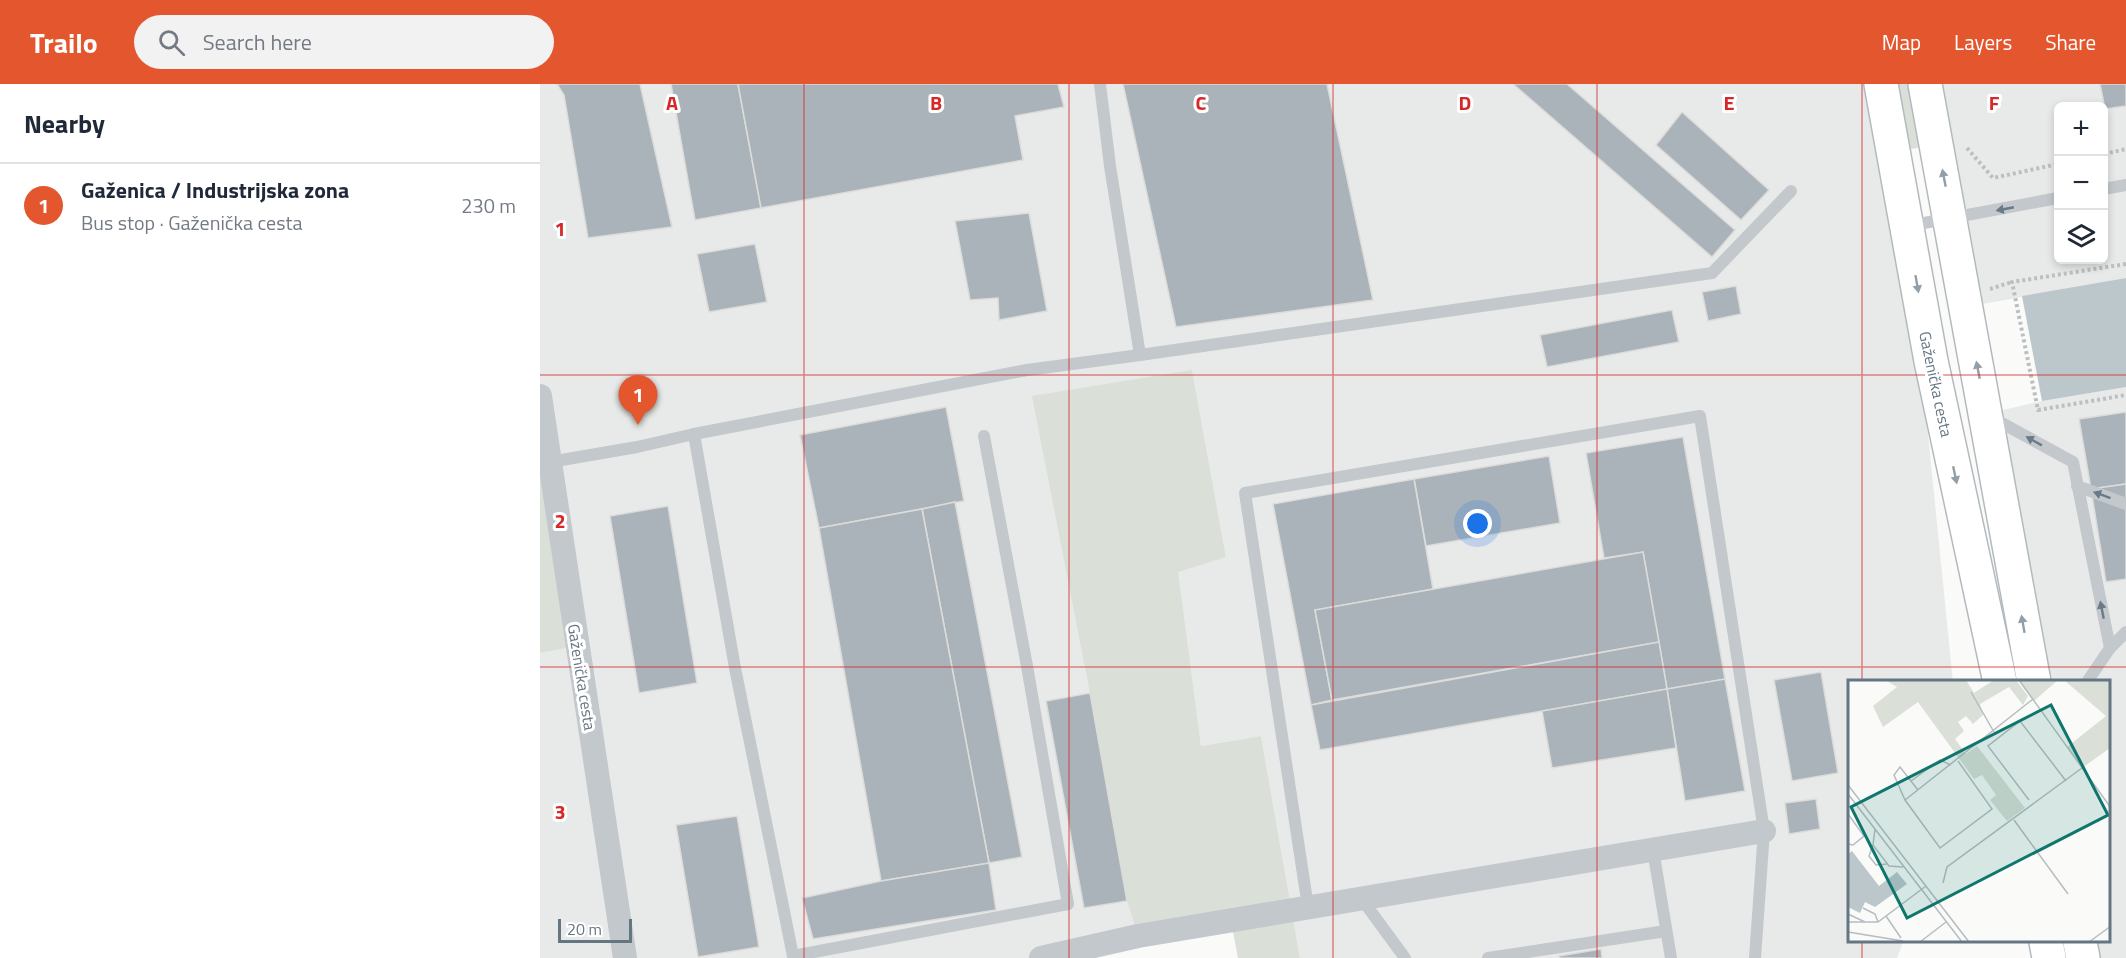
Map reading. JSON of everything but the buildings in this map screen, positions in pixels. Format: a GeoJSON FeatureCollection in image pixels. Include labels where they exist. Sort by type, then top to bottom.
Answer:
{"type":"FeatureCollection","features":[{"type":"Feature","properties":{"kind":"main road","name":"Gaženička cesta"},"geometry":{"type":"LineString","coordinates":[[1881,84],[1930,361],[2000,680]]}},
{"type":"Feature","properties":{"kind":"main road"},"geometry":{"type":"LineString","coordinates":[[1925,84],[2034,680]]}},
{"type":"Feature","properties":{"kind":"main road"},"geometry":{"type":"LineString","coordinates":[[2046,943],[2049,958]]}},
{"type":"Feature","properties":{"kind":"main road"},"geometry":{"type":"LineString","coordinates":[[2080,943],[2083,958]]}},
{"type":"Feature","properties":{"kind":"street","name":"Gaženička cesta"},"geometry":{"type":"LineString","coordinates":[[540,396],[624,958]]}},
{"type":"Feature","properties":{"kind":"street"},"geometry":{"type":"LineString","coordinates":[[1041,958],[1138,936],[1764,831]]}},
{"type":"Feature","properties":{"kind":"lane"},"geometry":{"type":"LineString","coordinates":[[1100,84],[1110,166],[1140,355]]}},
{"type":"Feature","properties":{"kind":"lane"},"geometry":{"type":"LineString","coordinates":[[2108,188],[2126,185]]}},
{"type":"Feature","properties":{"kind":"lane"},"geometry":{"type":"LineString","coordinates":[[550,462],[1027,370],[1712,273],[1791,191]]}},
{"type":"Feature","properties":{"kind":"lane"},"geometry":{"type":"LineString","coordinates":[[1907,226],[2054,199]]}},
{"type":"Feature","properties":{"kind":"lane"},"geometry":{"type":"LineString","coordinates":[[1986,414],[2073,462],[2110,648]]}},
{"type":"Feature","properties":{"kind":"lane"},"geometry":{"type":"LineString","coordinates":[[1308,907],[1245,493],[1700,416],[1764,831],[1755,958]]}},
{"type":"Feature","properties":{"kind":"lane"},"geometry":{"type":"LineString","coordinates":[[694,434],[735,668],[793,956],[1068,904],[984,436]]}},
{"type":"Feature","properties":{"kind":"lane"},"geometry":{"type":"LineString","coordinates":[[2077,486],[2126,504]]}},
{"type":"Feature","properties":{"kind":"lane"},"geometry":{"type":"LineString","coordinates":[[2088,680],[2110,648],[2126,632]]}},
{"type":"Feature","properties":{"kind":"lane"},"geometry":{"type":"LineString","coordinates":[[1653,850],[1671,958]]}},
{"type":"Feature","properties":{"kind":"lane"},"geometry":{"type":"LineString","coordinates":[[1361,898],[1405,958]]}},
{"type":"Feature","properties":{"kind":"lane"},"geometry":{"type":"LineString","coordinates":[[1488,958],[1666,931]]}},
{"type":"Feature","properties":{"kind":"path"},"geometry":{"type":"LineString","coordinates":[[1964,145],[1993,178],[2054,165]]}},
{"type":"Feature","properties":{"kind":"path"},"geometry":{"type":"LineString","coordinates":[[2108,153],[2126,149]]}},
{"type":"Feature","properties":{"kind":"path"},"geometry":{"type":"LineString","coordinates":[[1985,291],[2012,282],[2126,264]]}},
{"type":"Feature","properties":{"kind":"path"},"geometry":{"type":"LineString","coordinates":[[2012,282],[2038,410],[2126,395]]}},
{"type":"Feature","properties":{"kind":"shaded area"},"geometry":{"type":"Polygon","coordinates":[[[540,84],[1881,84],[1907,226],[1953,680],[1848,680],[1848,943],[1903,943],[1897,958],[1300,958],[1261,736],[1201,746],[1177,571],[1226,557],[1192,370],[1090,693],[1127,901],[1138,936],[1041,958],[540,958],[540,653],[577,646],[540,463],[540,84]]]}},
{"type":"Feature","properties":{"kind":"shaded area"},"geometry":{"type":"Polygon","coordinates":[[[1895,84],[1910,84],[1922,147],[1906,150],[1895,84]]]}},
{"type":"Feature","properties":{"kind":"shaded area"},"geometry":{"type":"Polygon","coordinates":[[[1925,84],[2126,84],[2126,278],[1966,307],[1925,84]]]}},
{"type":"Feature","properties":{"kind":"shaded area"},"geometry":{"type":"Polygon","coordinates":[[[2126,278],[2126,387],[2042,401],[2022,296],[2126,278]]]}},
{"type":"Feature","properties":{"kind":"shaded area"},"geometry":{"type":"Polygon","coordinates":[[[1192,370],[1226,557],[1178,572],[1201,746],[1261,736],[1300,958],[1238,958],[1231,921],[1138,936],[1127,901],[1090,693],[1032,396],[1192,370]]]}},
{"type":"Feature","properties":{"kind":"shaded area"},"geometry":{"type":"Polygon","coordinates":[[[2126,387],[2126,958],[2083,958],[2080,943],[2111,943],[2111,680],[2034,680],[1986,414],[2042,401],[2126,387]]]}},
{"type":"Feature","properties":{"kind":"shaded area"},"geometry":{"type":"Polygon","coordinates":[[[540,463],[578,646],[540,653],[540,463]]]}},
{"type":"Feature","properties":{"kind":"place","name":"Gaženica / Industrijska zona"},"geometry":{"type":"Point","coordinates":[638,425]}}]}
